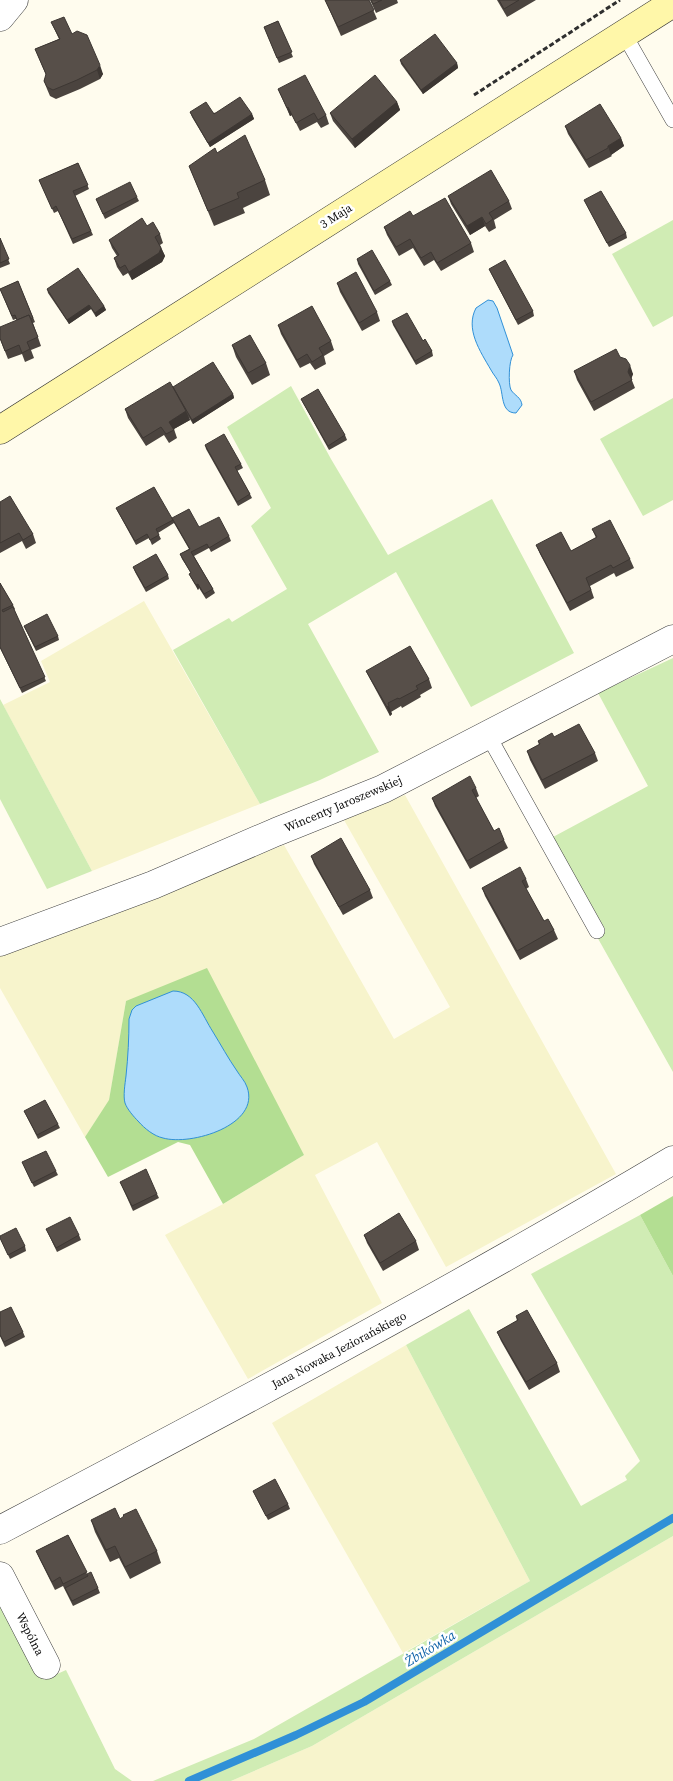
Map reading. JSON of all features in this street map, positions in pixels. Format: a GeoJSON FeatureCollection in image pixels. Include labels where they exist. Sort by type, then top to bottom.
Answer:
{"type":"FeatureCollection","features":[{"type":"Feature","properties":{"kind":"street"},"geometry":{"type":"LineString","coordinates":[[0,17],[14,0]]}},
{"type":"Feature","properties":{"kind":"street","name":"3 Maja"},"geometry":{"type":"LineString","coordinates":[[0,430],[673,3]]}},
{"type":"Feature","properties":{"kind":"street","name":"Wincenty Jaroszewskiej"},"geometry":{"type":"LineString","coordinates":[[0,942],[153,885],[276,832],[383,789],[673,639]]}},
{"type":"Feature","properties":{"kind":"street","name":"Jana Nowaka Jeziorańskiego"},"geometry":{"type":"LineString","coordinates":[[0,1530],[403,1315],[599,1205],[673,1160]]}},
{"type":"Feature","properties":{"kind":"street","name":"Wspólna"},"geometry":{"type":"LineString","coordinates":[[0,1576],[46,1665]]}},
{"type":"Feature","properties":{"kind":"lane"},"geometry":{"type":"LineString","coordinates":[[624,34],[673,120]]}},
{"type":"Feature","properties":{"kind":"lane"},"geometry":{"type":"LineString","coordinates":[[488,735],[597,930]]}},
{"type":"Feature","properties":{"kind":"shaded area"},"geometry":{"type":"Polygon","coordinates":[[[144,601],[260,804],[92,871],[3,705],[50,682],[41,661],[144,601]]]}},
{"type":"Feature","properties":{"kind":"shaded area"},"geometry":{"type":"Polygon","coordinates":[[[405,795],[616,1174],[446,1267],[377,1142],[315,1175],[382,1303],[248,1379],[165,1235],[223,1204],[304,1155],[126,1001],[109,1101],[85,1137],[0,988],[0,955],[284,845],[394,1039],[450,1007],[344,820],[405,795]]]}},
{"type":"Feature","properties":{"kind":"shaded area"},"geometry":{"type":"Polygon","coordinates":[[[406,1345],[530,1581],[403,1653],[272,1423],[406,1345]]]}},
{"type":"Feature","properties":{"kind":"shaded area"},"geometry":{"type":"Polygon","coordinates":[[[673,1536],[673,1781],[231,1781],[312,1746],[673,1536]]]}},
{"type":"Feature","properties":{"kind":"green space"},"geometry":{"type":"Polygon","coordinates":[[[673,220],[673,316],[653,327],[612,254],[673,220]]]}},
{"type":"Feature","properties":{"kind":"green space"},"geometry":{"type":"Polygon","coordinates":[[[291,386],[331,459],[388,555],[492,499],[574,653],[471,707],[396,572],[308,624],[379,752],[320,780],[260,804],[173,650],[229,618],[232,622],[287,589],[251,526],[271,508],[227,427],[291,386]]]}},
{"type":"Feature","properties":{"kind":"green space"},"geometry":{"type":"Polygon","coordinates":[[[673,398],[673,500],[643,516],[600,439],[673,398]]]}},
{"type":"Feature","properties":{"kind":"green space"},"geometry":{"type":"Polygon","coordinates":[[[673,658],[673,1072],[596,935],[605,929],[553,837],[648,786],[598,693],[673,658]]]}},
{"type":"Feature","properties":{"kind":"green space"},"geometry":{"type":"Polygon","coordinates":[[[0,699],[92,871],[47,889],[0,799],[0,699]]]}},
{"type":"Feature","properties":{"kind":"green space"},"geometry":{"type":"Polygon","coordinates":[[[207,968],[304,1155],[223,1204],[190,1145],[178,1142],[108,1177],[85,1137],[109,1100],[126,1001],[207,968]]]}},
{"type":"Feature","properties":{"kind":"green space"},"geometry":{"type":"Polygon","coordinates":[[[673,1196],[673,1276],[640,1215],[673,1196]]]}},
{"type":"Feature","properties":{"kind":"green space"},"geometry":{"type":"Polygon","coordinates":[[[640,1215],[673,1276],[673,1536],[312,1746],[231,1781],[153,1781],[254,1739],[530,1581],[406,1345],[469,1309],[581,1506],[627,1480],[625,1476],[640,1461],[531,1274],[640,1215]]]}},
{"type":"Feature","properties":{"kind":"green space"},"geometry":{"type":"Polygon","coordinates":[[[0,1596],[44,1680],[66,1670],[115,1769],[132,1781],[0,1781],[0,1596]]]}},
{"type":"Feature","properties":{"kind":"water"},"geometry":{"type":"Polygon","coordinates":[[[488,300],[493,301],[497,308],[513,355],[510,367],[510,387],[522,405],[516,413],[507,410],[503,402],[501,387],[479,348],[473,332],[473,316],[476,308],[488,300]]]}},
{"type":"Feature","properties":{"kind":"water"},"geometry":{"type":"Polygon","coordinates":[[[173,991],[187,995],[197,1005],[245,1083],[249,1100],[244,1112],[234,1122],[221,1130],[190,1139],[175,1140],[160,1137],[144,1127],[127,1108],[124,1100],[129,1019],[132,1010],[136,1006],[173,991]]]}},
{"type":"Feature","properties":{"kind":"building"},"geometry":{"type":"Polygon","coordinates":[[[325,0],[369,0],[374,10],[338,27],[325,0]]]}},
{"type":"Feature","properties":{"kind":"building"},"geometry":{"type":"Polygon","coordinates":[[[371,0],[382,0],[373,4],[371,0]]]}},
{"type":"Feature","properties":{"kind":"building"},"geometry":{"type":"Polygon","coordinates":[[[499,0],[519,0],[504,9],[499,0]]]}},
{"type":"Feature","properties":{"kind":"building"},"geometry":{"type":"Polygon","coordinates":[[[64,17],[72,34],[77,31],[87,35],[100,65],[97,70],[53,90],[47,87],[44,81],[46,74],[35,49],[60,39],[51,22],[64,17]]]}},
{"type":"Feature","properties":{"kind":"building"},"geometry":{"type":"Polygon","coordinates":[[[278,21],[292,52],[277,58],[264,27],[278,21]]]}},
{"type":"Feature","properties":{"kind":"building"},"geometry":{"type":"Polygon","coordinates":[[[435,34],[457,63],[421,90],[400,60],[435,34]]]}},
{"type":"Feature","properties":{"kind":"building"},"geometry":{"type":"Polygon","coordinates":[[[305,75],[326,115],[318,120],[314,113],[296,123],[278,89],[305,75]]]}},
{"type":"Feature","properties":{"kind":"building"},"geometry":{"type":"Polygon","coordinates":[[[375,75],[397,102],[352,139],[330,113],[375,75]]]}},
{"type":"Feature","properties":{"kind":"building"},"geometry":{"type":"Polygon","coordinates":[[[240,97],[252,114],[208,143],[190,112],[206,102],[214,114],[240,97]]]}},
{"type":"Feature","properties":{"kind":"building"},"geometry":{"type":"Polygon","coordinates":[[[600,104],[621,138],[608,146],[608,148],[586,160],[565,126],[600,104]]]}},
{"type":"Feature","properties":{"kind":"building"},"geometry":{"type":"Polygon","coordinates":[[[245,135],[265,180],[237,193],[239,198],[208,211],[189,166],[215,148],[217,153],[245,135]]]}},
{"type":"Feature","properties":{"kind":"building"},"geometry":{"type":"Polygon","coordinates":[[[78,163],[88,185],[73,191],[91,231],[72,239],[56,206],[52,209],[39,180],[78,163]]]}},
{"type":"Feature","properties":{"kind":"building"},"geometry":{"type":"Polygon","coordinates":[[[491,170],[509,201],[489,213],[493,219],[486,224],[482,217],[467,226],[448,196],[491,170]]]}},
{"type":"Feature","properties":{"kind":"building"},"geometry":{"type":"Polygon","coordinates":[[[130,182],[137,197],[103,214],[96,199],[130,182]]]}},
{"type":"Feature","properties":{"kind":"building"},"geometry":{"type":"Polygon","coordinates":[[[601,191],[626,233],[607,243],[584,200],[601,191]]]}},
{"type":"Feature","properties":{"kind":"building"},"geometry":{"type":"Polygon","coordinates":[[[445,198],[471,243],[437,263],[431,252],[421,258],[410,239],[396,247],[384,227],[410,211],[413,216],[445,198]]]}},
{"type":"Feature","properties":{"kind":"building"},"geometry":{"type":"Polygon","coordinates":[[[142,218],[147,226],[153,222],[160,234],[155,237],[161,248],[159,253],[129,272],[125,265],[120,268],[114,258],[119,255],[109,240],[142,218]]]}},
{"type":"Feature","properties":{"kind":"building"},"geometry":{"type":"Polygon","coordinates":[[[0,238],[9,259],[0,263],[0,238]]]}},
{"type":"Feature","properties":{"kind":"building"},"geometry":{"type":"Polygon","coordinates":[[[372,250],[390,281],[374,291],[357,259],[372,250]]]}},
{"type":"Feature","properties":{"kind":"building"},"geometry":{"type":"Polygon","coordinates":[[[505,260],[533,311],[516,320],[489,269],[505,260]]]}},
{"type":"Feature","properties":{"kind":"building"},"geometry":{"type":"Polygon","coordinates":[[[78,268],[104,306],[95,313],[89,305],[67,320],[47,289],[78,268]]]}},
{"type":"Feature","properties":{"kind":"building"},"geometry":{"type":"Polygon","coordinates":[[[356,272],[377,312],[359,323],[337,283],[356,272]]]}},
{"type":"Feature","properties":{"kind":"building"},"geometry":{"type":"Polygon","coordinates":[[[18,281],[33,318],[31,319],[29,315],[17,320],[15,315],[12,316],[0,289],[18,281]]]}},
{"type":"Feature","properties":{"kind":"building"},"geometry":{"type":"Polygon","coordinates":[[[312,306],[331,341],[319,348],[323,355],[312,362],[307,354],[297,360],[278,325],[312,306]]]}},
{"type":"Feature","properties":{"kind":"building"},"geometry":{"type":"Polygon","coordinates":[[[407,313],[423,341],[425,339],[432,351],[415,361],[392,321],[407,313]]]}},
{"type":"Feature","properties":{"kind":"building"},"geometry":{"type":"Polygon","coordinates":[[[29,315],[38,337],[27,342],[30,349],[22,353],[19,345],[5,351],[0,338],[0,327],[29,315]]]}},
{"type":"Feature","properties":{"kind":"building"},"geometry":{"type":"Polygon","coordinates":[[[250,335],[266,363],[248,373],[232,345],[250,335]]]}},
{"type":"Feature","properties":{"kind":"building"},"geometry":{"type":"Polygon","coordinates":[[[616,349],[620,357],[626,359],[630,365],[628,372],[632,380],[591,402],[574,371],[616,349]]]}},
{"type":"Feature","properties":{"kind":"building"},"geometry":{"type":"Polygon","coordinates":[[[213,362],[233,394],[192,420],[173,387],[213,362]]]}},
{"type":"Feature","properties":{"kind":"building"},"geometry":{"type":"Polygon","coordinates":[[[170,382],[186,411],[169,422],[174,430],[166,434],[161,427],[143,438],[125,409],[170,382]]]}},
{"type":"Feature","properties":{"kind":"building"},"geometry":{"type":"Polygon","coordinates":[[[318,389],[345,435],[328,446],[301,399],[318,389]]]}},
{"type":"Feature","properties":{"kind":"building"},"geometry":{"type":"Polygon","coordinates":[[[224,434],[241,464],[235,467],[250,494],[237,502],[205,445],[224,434]]]}},
{"type":"Feature","properties":{"kind":"building"},"geometry":{"type":"Polygon","coordinates":[[[154,487],[173,520],[156,529],[159,535],[150,540],[147,534],[135,541],[116,508],[154,487]]]}},
{"type":"Feature","properties":{"kind":"building"},"geometry":{"type":"Polygon","coordinates":[[[10,496],[33,534],[23,540],[19,533],[0,543],[0,502],[10,496]]]}},
{"type":"Feature","properties":{"kind":"building"},"geometry":{"type":"Polygon","coordinates":[[[189,509],[199,527],[219,517],[229,536],[209,548],[207,544],[191,552],[213,589],[204,594],[189,574],[191,573],[180,554],[190,549],[172,518],[189,509]]]}},
{"type":"Feature","properties":{"kind":"building"},"geometry":{"type":"Polygon","coordinates":[[[610,520],[630,559],[613,568],[611,565],[586,578],[591,590],[567,603],[536,545],[561,532],[571,551],[597,537],[592,529],[610,520]]]}},
{"type":"Feature","properties":{"kind":"building"},"geometry":{"type":"Polygon","coordinates":[[[156,554],[168,575],[145,588],[133,567],[156,554]]]}},
{"type":"Feature","properties":{"kind":"building"},"geometry":{"type":"Polygon","coordinates":[[[0,583],[13,605],[2,610],[3,612],[13,607],[45,677],[20,688],[0,647],[0,583]]]}},
{"type":"Feature","properties":{"kind":"building"},"geometry":{"type":"Polygon","coordinates":[[[47,614],[58,636],[35,647],[24,626],[47,614]]]}},
{"type":"Feature","properties":{"kind":"building"},"geometry":{"type":"Polygon","coordinates":[[[410,646],[429,679],[416,686],[418,689],[388,703],[389,706],[387,707],[366,671],[410,646]]]}},
{"type":"Feature","properties":{"kind":"building"},"geometry":{"type":"Polygon","coordinates":[[[579,724],[595,753],[542,780],[527,751],[540,744],[538,741],[552,733],[554,737],[579,724]]]}},
{"type":"Feature","properties":{"kind":"building"},"geometry":{"type":"Polygon","coordinates":[[[470,776],[476,788],[472,790],[494,831],[499,828],[504,840],[467,861],[432,798],[470,776]]]}},
{"type":"Feature","properties":{"kind":"building"},"geometry":{"type":"Polygon","coordinates":[[[341,838],[370,890],[339,907],[311,856],[341,838]]]}},
{"type":"Feature","properties":{"kind":"building"},"geometry":{"type":"Polygon","coordinates":[[[520,867],[526,879],[522,881],[544,921],[548,919],[554,930],[517,951],[482,888],[520,867]]]}},
{"type":"Feature","properties":{"kind":"building"},"geometry":{"type":"Polygon","coordinates":[[[45,1100],[58,1124],[37,1135],[24,1111],[45,1100]]]}},
{"type":"Feature","properties":{"kind":"building"},"geometry":{"type":"Polygon","coordinates":[[[46,1151],[56,1171],[32,1183],[22,1162],[46,1151]]]}},
{"type":"Feature","properties":{"kind":"building"},"geometry":{"type":"Polygon","coordinates":[[[146,1169],[157,1194],[132,1206],[120,1182],[146,1169]]]}},
{"type":"Feature","properties":{"kind":"building"},"geometry":{"type":"Polygon","coordinates":[[[399,1213],[416,1241],[380,1263],[364,1235],[399,1213]]]}},
{"type":"Feature","properties":{"kind":"building"},"geometry":{"type":"Polygon","coordinates":[[[70,1217],[79,1235],[56,1248],[46,1229],[70,1217]]]}},
{"type":"Feature","properties":{"kind":"building"},"geometry":{"type":"Polygon","coordinates":[[[16,1228],[25,1246],[8,1255],[0,1236],[16,1228]]]}},
{"type":"Feature","properties":{"kind":"building"},"geometry":{"type":"Polygon","coordinates":[[[11,1307],[23,1332],[4,1342],[0,1335],[0,1312],[11,1307]]]}},
{"type":"Feature","properties":{"kind":"building"},"geometry":{"type":"Polygon","coordinates":[[[527,1310],[557,1363],[526,1382],[497,1332],[518,1320],[516,1316],[527,1310]]]}},
{"type":"Feature","properties":{"kind":"building"},"geometry":{"type":"Polygon","coordinates":[[[275,1479],[288,1504],[266,1516],[253,1491],[275,1479]]]}},
{"type":"Feature","properties":{"kind":"building"},"geometry":{"type":"Polygon","coordinates":[[[115,1508],[120,1519],[123,1515],[136,1509],[157,1551],[125,1567],[115,1546],[106,1550],[91,1520],[115,1508]]]}},
{"type":"Feature","properties":{"kind":"building"},"geometry":{"type":"Polygon","coordinates":[[[68,1535],[87,1572],[63,1584],[60,1577],[52,1582],[36,1551],[68,1535]]]}},
{"type":"Feature","properties":{"kind":"building"},"geometry":{"type":"Polygon","coordinates":[[[91,1572],[98,1588],[72,1601],[65,1588],[88,1576],[87,1574],[91,1572]]]}},
{"type":"Feature","properties":{"kind":"waterway","name":"Żbikówka"},"geometry":{"type":"LineString","coordinates":[[189,1781],[296,1735],[364,1702],[673,1518]]}}]}
